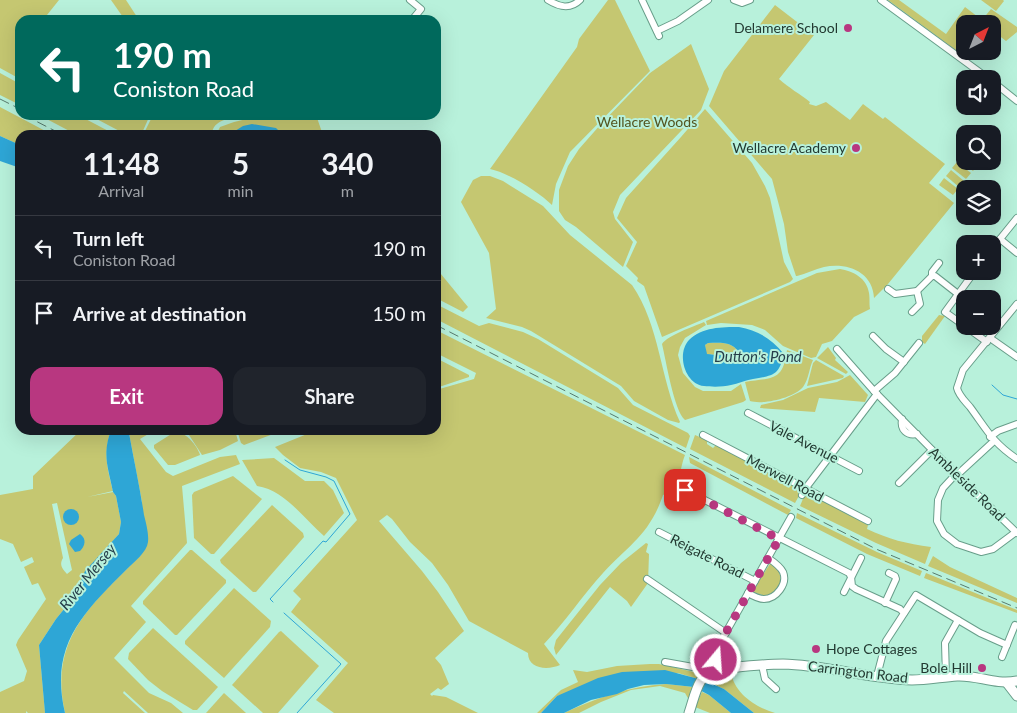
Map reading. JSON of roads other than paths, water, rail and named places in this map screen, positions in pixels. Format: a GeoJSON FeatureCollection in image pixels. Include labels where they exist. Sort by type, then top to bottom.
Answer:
{"type":"FeatureCollection","features":[{"type":"Feature","properties":{"kind":"main road","name":"Carrington Road"},"geometry":{"type":"LineString","coordinates":[[706,674],[719,669],[762,665],[804,665],[911,680],[967,676],[999,683],[1012,682]]}},
{"type":"Feature","properties":{"kind":"main road"},"geometry":{"type":"LineString","coordinates":[[689,713],[696,693],[706,674]]}},
{"type":"Feature","properties":{"kind":"main road"},"geometry":{"type":"LineString","coordinates":[[1012,682],[1017,696]]}},
{"type":"Feature","properties":{"kind":"street"},"geometry":{"type":"LineString","coordinates":[[410,0],[421,9],[416,15]]}},
{"type":"Feature","properties":{"kind":"street"},"geometry":{"type":"LineString","coordinates":[[548,0],[562,7],[574,5],[580,0]]}},
{"type":"Feature","properties":{"kind":"street"},"geometry":{"type":"LineString","coordinates":[[642,0],[658,34],[708,0]]}},
{"type":"Feature","properties":{"kind":"street"},"geometry":{"type":"LineString","coordinates":[[734,0],[742,3],[750,0]]}},
{"type":"Feature","properties":{"kind":"street"},"geometry":{"type":"LineString","coordinates":[[881,0],[977,70]]}},
{"type":"Feature","properties":{"kind":"street"},"geometry":{"type":"LineString","coordinates":[[1001,88],[1017,101]]}},
{"type":"Feature","properties":{"kind":"street"},"geometry":{"type":"LineString","coordinates":[[1001,238],[1017,218]]}},
{"type":"Feature","properties":{"kind":"street"},"geometry":{"type":"LineString","coordinates":[[1001,240],[1017,253]]}},
{"type":"Feature","properties":{"kind":"street"},"geometry":{"type":"LineString","coordinates":[[888,288],[895,294],[917,291],[932,276],[932,272],[938,263]]}},
{"type":"Feature","properties":{"kind":"street"},"geometry":{"type":"LineString","coordinates":[[932,276],[935,276],[956,292]]}},
{"type":"Feature","properties":{"kind":"street"},"geometry":{"type":"LineString","coordinates":[[912,312],[920,304],[917,291]]}},
{"type":"Feature","properties":{"kind":"street"},"geometry":{"type":"LineString","coordinates":[[956,297],[945,312],[956,319]]}},
{"type":"Feature","properties":{"kind":"street"},"geometry":{"type":"LineString","coordinates":[[1017,304],[968,365],[957,385],[957,391],[992,439],[1017,459]]}},
{"type":"Feature","properties":{"kind":"street"},"geometry":{"type":"LineString","coordinates":[[980,335],[1017,357]]}},
{"type":"Feature","properties":{"kind":"street"},"geometry":{"type":"LineString","coordinates":[[874,341],[904,362]]}},
{"type":"Feature","properties":{"kind":"street"},"geometry":{"type":"LineString","coordinates":[[804,492],[876,393],[919,343]]}},
{"type":"Feature","properties":{"kind":"street","name":"Ambleside Road"},"geometry":{"type":"LineString","coordinates":[[837,349],[902,419],[902,426],[905,432],[910,435],[917,434],[956,475],[1016,532]]}},
{"type":"Feature","properties":{"kind":"street","name":"Vale Avenue"},"geometry":{"type":"LineString","coordinates":[[748,413],[860,471]]}},
{"type":"Feature","properties":{"kind":"street"},"geometry":{"type":"LineString","coordinates":[[1016,532],[993,549],[982,552],[968,549],[948,538],[940,530],[937,521],[940,494],[943,488],[998,431],[1017,424]]}},
{"type":"Feature","properties":{"kind":"street","name":"Merwell Road"},"geometry":{"type":"LineString","coordinates":[[702,434],[804,492],[868,521]]}},
{"type":"Feature","properties":{"kind":"street"},"geometry":{"type":"LineString","coordinates":[[899,483],[932,450]]}},
{"type":"Feature","properties":{"kind":"street"},"geometry":{"type":"LineString","coordinates":[[685,490],[849,573],[852,586],[856,589],[904,613]]}},
{"type":"Feature","properties":{"kind":"street"},"geometry":{"type":"LineString","coordinates":[[719,669],[714,653],[791,517]]}},
{"type":"Feature","properties":{"kind":"street","name":"Reigate Road"},"geometry":{"type":"LineString","coordinates":[[659,532],[755,581]]}},
{"type":"Feature","properties":{"kind":"street"},"geometry":{"type":"LineString","coordinates":[[748,593],[765,599],[774,596],[780,590],[784,581],[783,572],[776,563],[768,558]]}},
{"type":"Feature","properties":{"kind":"street"},"geometry":{"type":"LineString","coordinates":[[844,592],[861,558]]}},
{"type":"Feature","properties":{"kind":"street"},"geometry":{"type":"LineString","coordinates":[[885,603],[896,578],[889,573]]}},
{"type":"Feature","properties":{"kind":"street"},"geometry":{"type":"LineString","coordinates":[[647,579],[726,633]]}},
{"type":"Feature","properties":{"kind":"street"},"geometry":{"type":"LineString","coordinates":[[877,676],[886,641],[916,596],[980,633],[1007,645]]}},
{"type":"Feature","properties":{"kind":"street"},"geometry":{"type":"LineString","coordinates":[[946,677],[946,643],[958,620]]}},
{"type":"Feature","properties":{"kind":"street"},"geometry":{"type":"LineString","coordinates":[[1002,657],[1015,626]]}},
{"type":"Feature","properties":{"kind":"street"},"geometry":{"type":"LineString","coordinates":[[665,662],[704,669],[706,674]]}},
{"type":"Feature","properties":{"kind":"street"},"geometry":{"type":"LineString","coordinates":[[762,665],[765,679],[776,689]]}},
{"type":"Feature","properties":{"kind":"water"},"geometry":{"type":"Polygon","coordinates":[[[252,124],[278,130],[237,130],[252,124]]]}},
{"type":"Feature","properties":{"kind":"water"},"geometry":{"type":"Polygon","coordinates":[[[0,136],[15,143],[15,166],[0,161],[0,136]]]}},
{"type":"Feature","properties":{"kind":"water","name":"Dutton's Pond"},"geometry":{"type":"Polygon","coordinates":[[[739,327],[752,330],[774,343],[783,353],[778,370],[765,377],[728,386],[704,386],[692,380],[684,368],[683,360],[685,346],[689,340],[706,330],[739,327]],[[708,343],[705,345],[707,354],[727,355],[737,350],[727,344],[708,343]]]}},
{"type":"Feature","properties":{"kind":"water","name":"River Mersey"},"geometry":{"type":"Polygon","coordinates":[[[109,435],[129,435],[148,542],[143,553],[96,600],[74,632],[66,649],[62,668],[61,689],[65,713],[45,713],[39,645],[56,619],[74,597],[85,571],[119,534],[121,522],[106,454],[109,435]]]}},
{"type":"Feature","properties":{"kind":"water"},"geometry":{"type":"Polygon","coordinates":[[[68,509],[74,509],[79,514],[77,523],[68,525],[63,520],[63,514],[68,509]]]}},
{"type":"Feature","properties":{"kind":"water"},"geometry":{"type":"Polygon","coordinates":[[[80,534],[84,538],[84,545],[80,551],[75,552],[69,544],[71,540],[80,534]]]}},
{"type":"Feature","properties":{"kind":"water"},"geometry":{"type":"Polygon","coordinates":[[[665,670],[706,681],[724,689],[754,713],[731,713],[709,695],[694,687],[666,684],[644,685],[628,689],[617,694],[591,700],[564,713],[541,713],[557,696],[598,678],[622,672],[665,670]]]}},
{"type":"Feature","properties":{"kind":"waterway"},"geometry":{"type":"LineString","coordinates":[[992,385],[1003,395],[1017,399]]}},
{"type":"Feature","properties":{"kind":"waterway"},"geometry":{"type":"LineString","coordinates":[[273,602],[270,599],[323,541],[326,542],[350,514],[334,481],[300,470],[285,460]]}},
{"type":"Feature","properties":{"kind":"waterway"},"geometry":{"type":"LineString","coordinates":[[284,613],[341,664],[297,713]]}},
{"type":"Feature","properties":{"kind":"railway"},"geometry":{"type":"LineString","coordinates":[[0,99],[15,106]]}},
{"type":"Feature","properties":{"kind":"railway"},"geometry":{"type":"LineString","coordinates":[[34,120],[53,130]]}},
{"type":"Feature","properties":{"kind":"railway"},"geometry":{"type":"LineString","coordinates":[[441,328],[876,549],[1017,608]]}},
{"type":"Feature","properties":{"kind":"place","name":"Delamere School"},"geometry":{"type":"Point","coordinates":[848,28]}},
{"type":"Feature","properties":{"kind":"place","name":"Wellacre Academy"},"geometry":{"type":"Point","coordinates":[856,148]}},
{"type":"Feature","properties":{"kind":"place","name":"Hope Cottages"},"geometry":{"type":"Point","coordinates":[816,649]}},
{"type":"Feature","properties":{"kind":"place","name":"Bole Hill"},"geometry":{"type":"Point","coordinates":[982,668]}},
{"type":"Feature","properties":{"kind":"park label","name":"Wellacre Woods"},"geometry":{"type":"Point","coordinates":[647,122]}}]}
